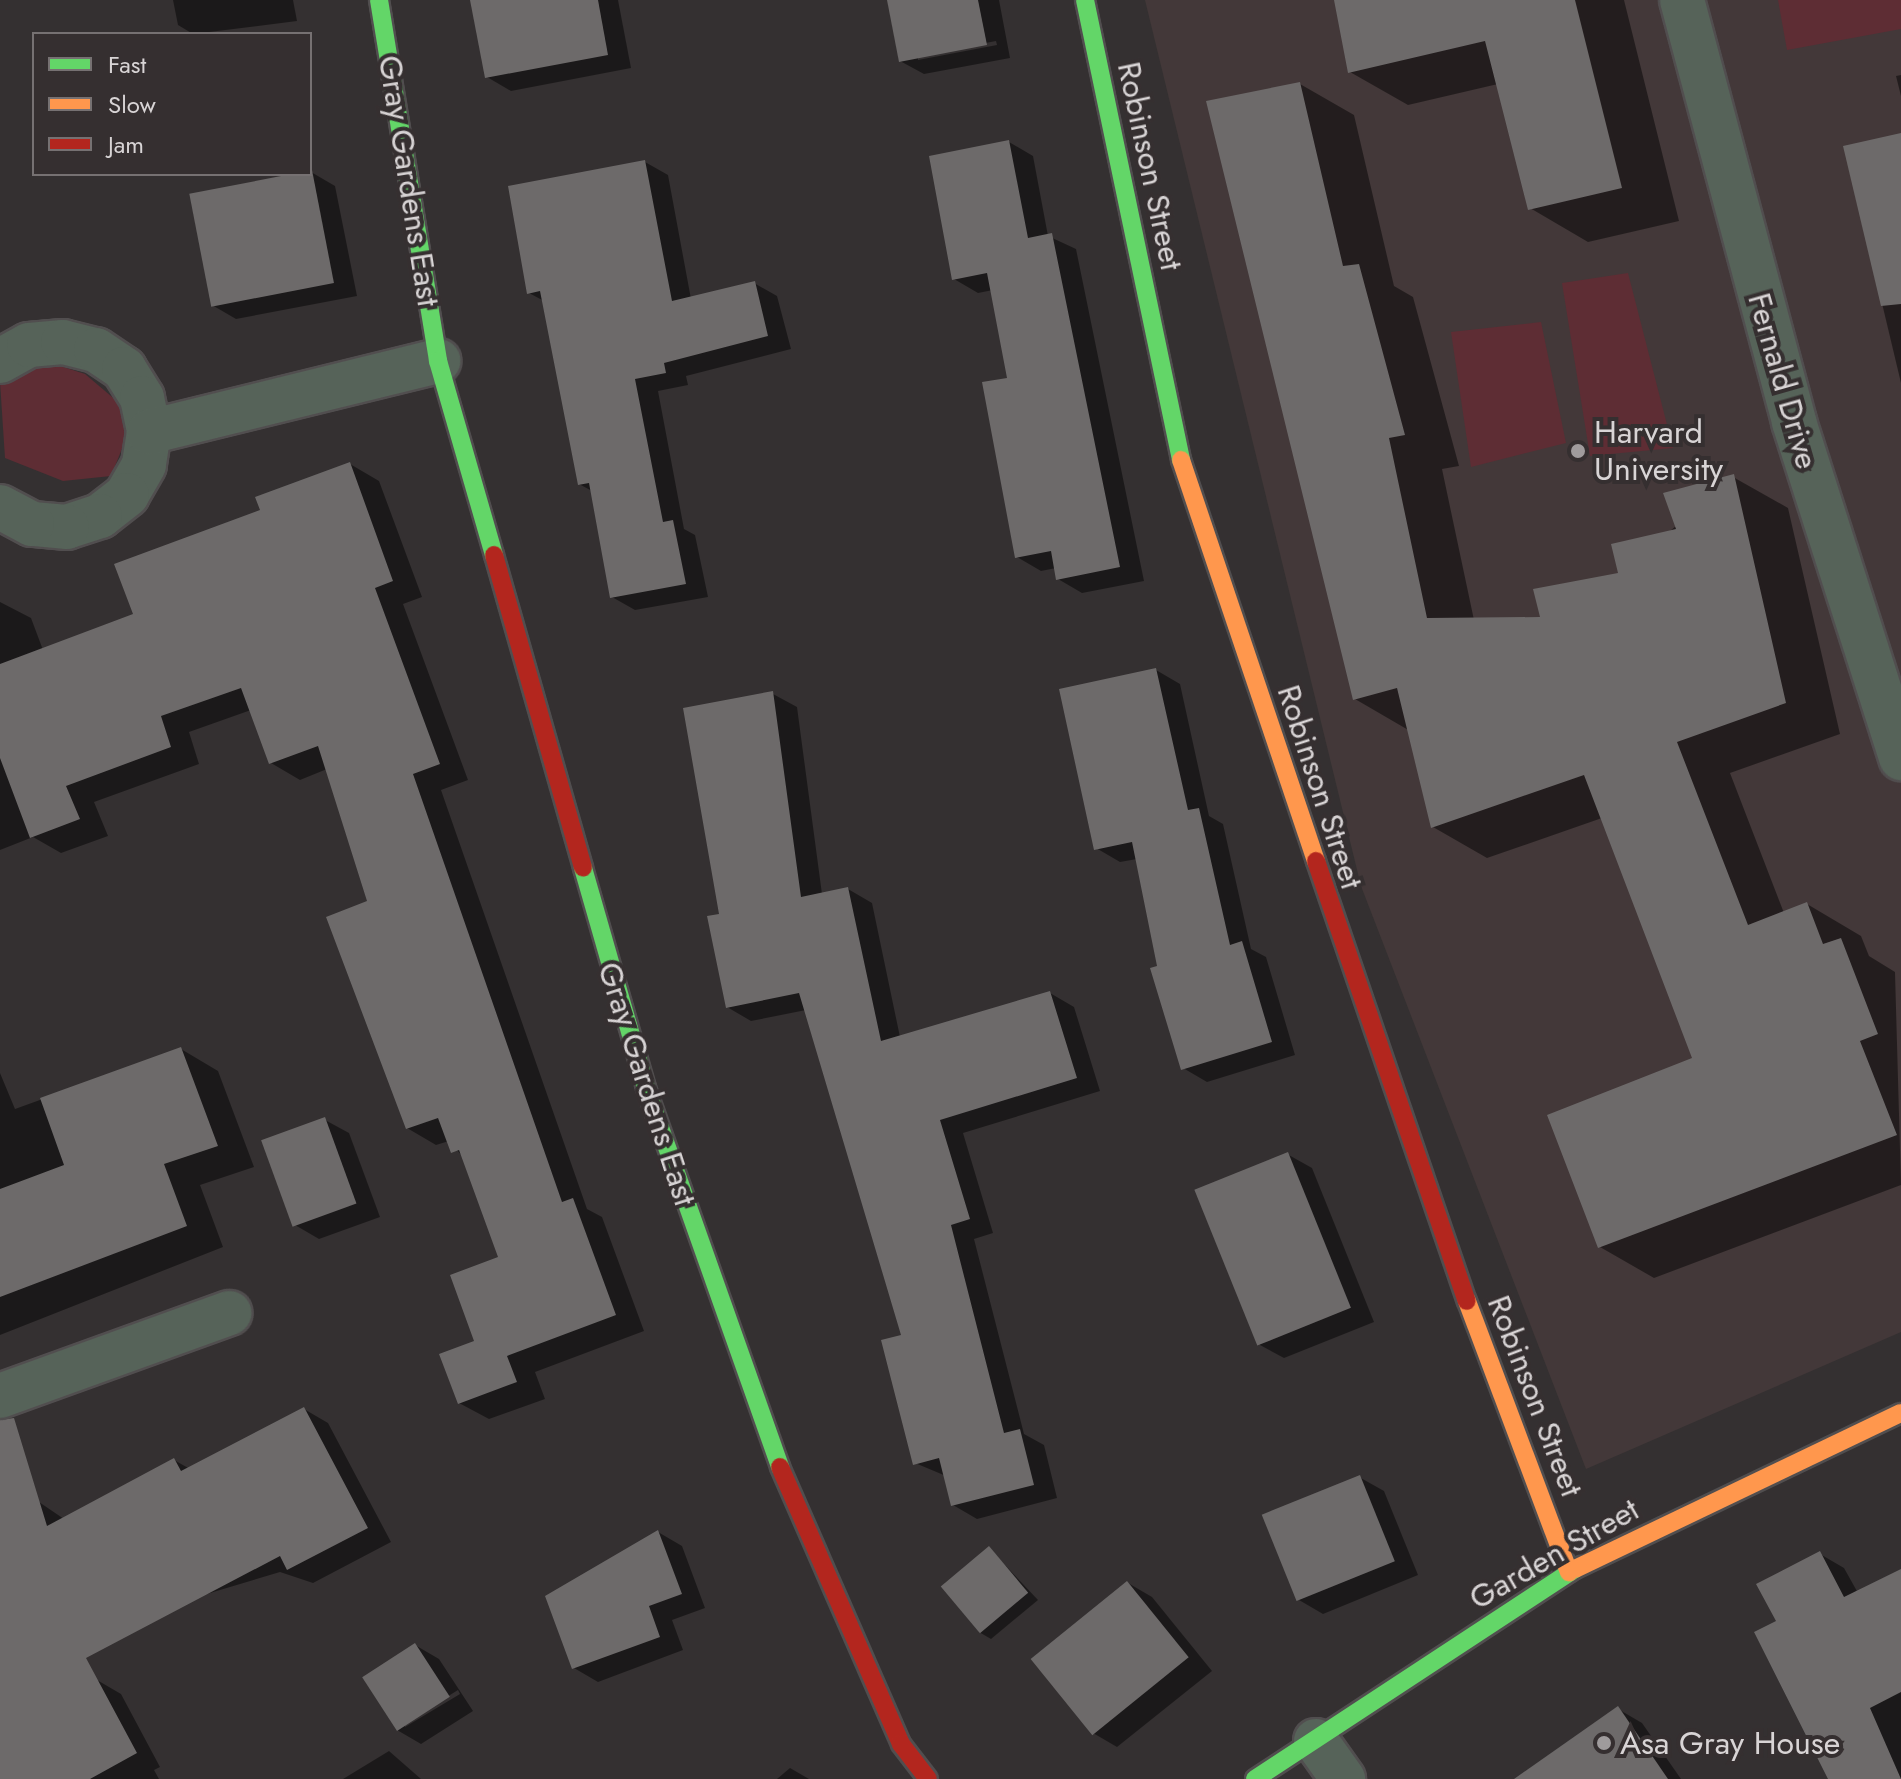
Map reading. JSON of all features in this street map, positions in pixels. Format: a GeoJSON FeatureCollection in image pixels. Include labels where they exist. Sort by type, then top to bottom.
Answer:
{"type":"FeatureCollection","features":[{"type":"Feature","properties":{"kind":"street","name":"Gray Gardens East"},"geometry":{"type":"LineString","coordinates":[[379,0],[438,361],[575,854],[755,1407],[901,1744],[928,1779]]}},
{"type":"Feature","properties":{"kind":"street","name":"Robinson Street"},"geometry":{"type":"LineString","coordinates":[[1085,0],[1183,468],[1440,1229],[1569,1572]]}},
{"type":"Feature","properties":{"kind":"street","name":"Fernald Drive"},"geometry":{"type":"LineString","coordinates":[[1682,0],[1794,422],[1901,758]]}},
{"type":"Feature","properties":{"kind":"street"},"geometry":{"type":"LineString","coordinates":[[0,361],[29,345],[63,342],[96,350],[124,369],[142,398],[149,432],[132,485],[100,516],[67,527],[32,524],[0,507]]}},
{"type":"Feature","properties":{"kind":"street"},"geometry":{"type":"LineString","coordinates":[[149,432],[438,361]]}},
{"type":"Feature","properties":{"kind":"street"},"geometry":{"type":"LineString","coordinates":[[0,1396],[229,1313]]}},
{"type":"Feature","properties":{"kind":"street","name":"Garden Street"},"geometry":{"type":"LineString","coordinates":[[1255,1779],[1569,1572],[1901,1413]]}},
{"type":"Feature","properties":{"kind":"street"},"geometry":{"type":"LineString","coordinates":[[1316,1741],[1343,1779]]}},
{"type":"Feature","properties":{"kind":"shaded area","name":"Harvard University"},"geometry":{"type":"Polygon","coordinates":[[[1145,0],[1901,0],[1901,1332],[1586,1469],[1361,886],[1145,0]]]}},
{"type":"Feature","properties":{"kind":"shaded area"},"geometry":{"type":"Polygon","coordinates":[[[1778,0],[1901,0],[1901,29],[1787,50],[1778,0]]]}},
{"type":"Feature","properties":{"kind":"shaded area"},"geometry":{"type":"Polygon","coordinates":[[[1628,273],[1673,448],[1590,456],[1562,283],[1628,273]]]}},
{"type":"Feature","properties":{"kind":"shaded area"},"geometry":{"type":"Polygon","coordinates":[[[1541,322],[1566,443],[1471,467],[1451,332],[1541,322]]]}},
{"type":"Feature","properties":{"kind":"shaded area"},"geometry":{"type":"Polygon","coordinates":[[[48,362],[85,374],[118,402],[128,434],[111,476],[63,481],[5,458],[0,382],[7,366],[48,362]]]}},
{"type":"Feature","properties":{"kind":"building"},"geometry":{"type":"Polygon","coordinates":[[[470,0],[598,0],[608,55],[485,78],[470,0]]]}},
{"type":"Feature","properties":{"kind":"building"},"geometry":{"type":"Polygon","coordinates":[[[887,0],[978,0],[987,45],[899,62],[887,0]]]}},
{"type":"Feature","properties":{"kind":"building"},"geometry":{"type":"Polygon","coordinates":[[[1334,0],[1575,0],[1622,188],[1528,210],[1485,41],[1348,73],[1334,0]]]}},
{"type":"Feature","properties":{"kind":"building"},"geometry":{"type":"Polygon","coordinates":[[[1300,82],[1343,266],[1359,264],[1405,435],[1389,438],[1427,618],[1540,617],[1533,589],[1618,573],[1611,544],[1676,529],[1663,493],[1734,474],[1786,703],[1677,742],[1748,925],[1807,902],[1823,944],[1841,938],[1878,1034],[1860,1041],[1897,1135],[1598,1248],[1547,1115],[1692,1058],[1584,775],[1431,828],[1397,688],[1353,700],[1206,101],[1300,82]]]}},
{"type":"Feature","properties":{"kind":"building"},"geometry":{"type":"Polygon","coordinates":[[[1901,133],[1901,304],[1881,306],[1843,146],[1901,133]]]}},
{"type":"Feature","properties":{"kind":"building"},"geometry":{"type":"Polygon","coordinates":[[[1009,140],[1028,238],[1052,233],[1120,567],[1056,580],[1051,551],[1015,558],[982,382],[1007,378],[987,273],[952,280],[929,156],[1009,140]]]}},
{"type":"Feature","properties":{"kind":"building"},"geometry":{"type":"Polygon","coordinates":[[[645,160],[672,301],[755,281],[768,336],[664,363],[666,373],[635,379],[663,522],[673,520],[686,584],[610,598],[589,483],[578,485],[540,291],[527,294],[508,186],[645,160]]]}},
{"type":"Feature","properties":{"kind":"building"},"geometry":{"type":"Polygon","coordinates":[[[312,170],[334,283],[211,307],[189,194],[281,176],[312,176],[312,170]]]}},
{"type":"Feature","properties":{"kind":"building"},"geometry":{"type":"Polygon","coordinates":[[[350,462],[393,581],[375,588],[440,764],[413,774],[562,1202],[573,1198],[616,1315],[507,1356],[517,1382],[458,1404],[439,1354],[474,1341],[450,1275],[498,1257],[459,1150],[451,1153],[438,1118],[406,1129],[326,917],[367,901],[318,746],[269,764],[241,688],[161,716],[171,747],[66,786],[80,819],[30,838],[0,758],[0,664],[133,614],[114,564],[260,510],[255,497],[350,462]]]}},
{"type":"Feature","properties":{"kind":"building"},"geometry":{"type":"Polygon","coordinates":[[[1156,668],[1188,810],[1199,808],[1230,945],[1242,941],[1272,1042],[1181,1070],[1150,968],[1157,966],[1132,842],[1094,850],[1059,689],[1156,668]]]}},
{"type":"Feature","properties":{"kind":"building"},"geometry":{"type":"Polygon","coordinates":[[[773,691],[801,897],[848,887],[881,1041],[1050,991],[1077,1078],[940,1120],[970,1219],[951,1225],[1004,1433],[1020,1429],[1034,1485],[951,1506],[939,1458],[913,1465],[881,1340],[901,1335],[799,993],[726,1008],[707,916],[719,914],[683,708],[773,691]]]}},
{"type":"Feature","properties":{"kind":"building"},"geometry":{"type":"Polygon","coordinates":[[[181,1047],[218,1146],[164,1164],[187,1226],[0,1297],[0,1189],[64,1165],[40,1098],[181,1047]]]}},
{"type":"Feature","properties":{"kind":"building"},"geometry":{"type":"Polygon","coordinates":[[[325,1117],[356,1203],[293,1227],[261,1140],[325,1117]]]}},
{"type":"Feature","properties":{"kind":"building"},"geometry":{"type":"Polygon","coordinates":[[[1288,1152],[1351,1308],[1257,1346],[1194,1190],[1288,1152]]]}},
{"type":"Feature","properties":{"kind":"building"},"geometry":{"type":"Polygon","coordinates":[[[304,1407],[368,1528],[287,1570],[280,1556],[86,1658],[137,1753],[90,1779],[0,1779],[0,1420],[14,1418],[47,1526],[174,1458],[181,1471],[304,1407]]]}},
{"type":"Feature","properties":{"kind":"building"},"geometry":{"type":"Polygon","coordinates":[[[1360,1475],[1395,1561],[1297,1601],[1262,1515],[1360,1475]]]}},
{"type":"Feature","properties":{"kind":"building"},"geometry":{"type":"Polygon","coordinates":[[[658,1530],[682,1594],[649,1606],[660,1637],[572,1669],[545,1596],[658,1530]]]}},
{"type":"Feature","properties":{"kind":"building"},"geometry":{"type":"Polygon","coordinates":[[[989,1546],[1028,1593],[980,1633],[941,1586],[989,1546]]]}},
{"type":"Feature","properties":{"kind":"building"},"geometry":{"type":"Polygon","coordinates":[[[1820,1551],[1844,1597],[1901,1569],[1901,1692],[1870,1708],[1901,1779],[1828,1779],[1754,1632],[1776,1621],[1756,1584],[1820,1551]]]}},
{"type":"Feature","properties":{"kind":"building"},"geometry":{"type":"Polygon","coordinates":[[[1127,1581],[1189,1657],[1092,1735],[1031,1659],[1127,1581]]]}},
{"type":"Feature","properties":{"kind":"building"},"geometry":{"type":"Polygon","coordinates":[[[415,1643],[450,1697],[397,1731],[362,1677],[415,1643]]]}},
{"type":"Feature","properties":{"kind":"building","name":"Asa Gray House"},"geometry":{"type":"Polygon","coordinates":[[[1618,1706],[1668,1779],[1514,1779],[1618,1706]]]}},
{"type":"Feature","properties":{"kind":"traffic: fast"},"geometry":{"type":"LineString","coordinates":[[379,0],[438,361],[494,555]]}},
{"type":"Feature","properties":{"kind":"traffic: fast"},"geometry":{"type":"LineString","coordinates":[[1085,0],[1181,460]]}},
{"type":"Feature","properties":{"kind":"traffic: fast"},"geometry":{"type":"LineString","coordinates":[[583,868],[646,1088],[780,1467]]}},
{"type":"Feature","properties":{"kind":"traffic: fast"},"geometry":{"type":"LineString","coordinates":[[1255,1779],[1575,1569]]}},
{"type":"Feature","properties":{"kind":"traffic: slow"},"geometry":{"type":"LineString","coordinates":[[1181,460],[1316,861]]}},
{"type":"Feature","properties":{"kind":"traffic: slow"},"geometry":{"type":"LineString","coordinates":[[1467,1301],[1569,1572]]}},
{"type":"Feature","properties":{"kind":"traffic: slow"},"geometry":{"type":"LineString","coordinates":[[1575,1569],[1901,1413]]}},
{"type":"Feature","properties":{"kind":"traffic: jam"},"geometry":{"type":"LineString","coordinates":[[494,555],[583,868]]}},
{"type":"Feature","properties":{"kind":"traffic: jam"},"geometry":{"type":"LineString","coordinates":[[1316,861],[1467,1301]]}},
{"type":"Feature","properties":{"kind":"traffic: jam"},"geometry":{"type":"LineString","coordinates":[[780,1467],[901,1744],[928,1779]]}},
{"type":"Feature","properties":{"kind":"place","name":"Harvard University"},"geometry":{"type":"Point","coordinates":[1578,451]}},
{"type":"Feature","properties":{"kind":"place","name":"Asa Gray House"},"geometry":{"type":"Point","coordinates":[1604,1743]}}]}
